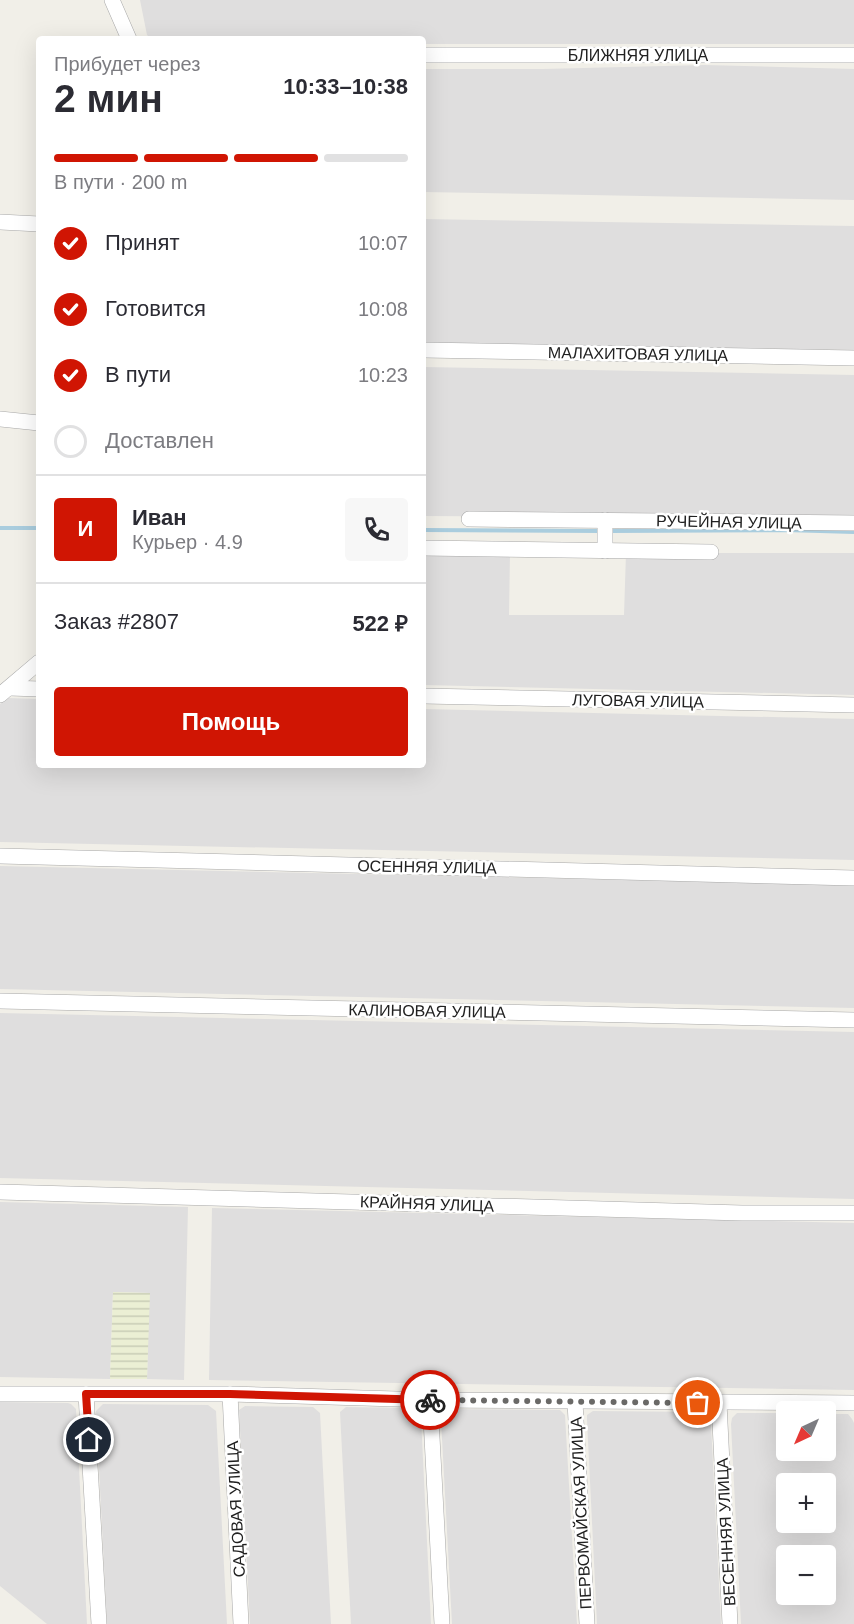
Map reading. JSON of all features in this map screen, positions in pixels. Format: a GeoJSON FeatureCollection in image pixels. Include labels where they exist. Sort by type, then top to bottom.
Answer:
{"type":"FeatureCollection","features":[{"type":"Feature","properties":{"kind":"street"},"geometry":{"type":"LineString","coordinates":[[112,0],[128,36]]}},
{"type":"Feature","properties":{"kind":"street","name":"БЛИЖНЯЯ УЛИЦА"},"geometry":{"type":"LineString","coordinates":[[426,56],[854,56]]}},
{"type":"Feature","properties":{"kind":"street"},"geometry":{"type":"LineString","coordinates":[[0,222],[36,224]]}},
{"type":"Feature","properties":{"kind":"street","name":"МАЛАХИТОВАЯ УЛИЦА"},"geometry":{"type":"LineString","coordinates":[[426,350],[854,358]]}},
{"type":"Feature","properties":{"kind":"street"},"geometry":{"type":"LineString","coordinates":[[0,419],[36,423]]}},
{"type":"Feature","properties":{"kind":"street","name":"РУЧЕЙНАЯ УЛИЦА"},"geometry":{"type":"LineString","coordinates":[[469,519],[854,523]]}},
{"type":"Feature","properties":{"kind":"street"},"geometry":{"type":"LineString","coordinates":[[605,520],[605,551]]}},
{"type":"Feature","properties":{"kind":"street","name":"РУЧЕЙНАЯ УЛИЦА"},"geometry":{"type":"LineString","coordinates":[[426,548],[711,552]]}},
{"type":"Feature","properties":{"kind":"street"},"geometry":{"type":"LineString","coordinates":[[5,691],[36,665]]}},
{"type":"Feature","properties":{"kind":"street"},"geometry":{"type":"LineString","coordinates":[[5,691],[36,688]]}},
{"type":"Feature","properties":{"kind":"street","name":"ЛУГОВАЯ УЛИЦА"},"geometry":{"type":"LineString","coordinates":[[426,696],[854,705]]}},
{"type":"Feature","properties":{"kind":"street","name":"ОСЕННЯЯ УЛИЦА"},"geometry":{"type":"LineString","coordinates":[[0,856],[854,878]]}},
{"type":"Feature","properties":{"kind":"street","name":"КАЛИНОВАЯ УЛИЦА"},"geometry":{"type":"LineString","coordinates":[[0,1001],[854,1020]]}},
{"type":"Feature","properties":{"kind":"street","name":"КРАЙНЯЯ УЛИЦА"},"geometry":{"type":"LineString","coordinates":[[0,1192],[742,1213],[854,1213]]}},
{"type":"Feature","properties":{"kind":"street"},"geometry":{"type":"LineString","coordinates":[[0,1394],[230,1394],[430,1400],[719,1404],[854,1403]]}},
{"type":"Feature","properties":{"kind":"street"},"geometry":{"type":"LineString","coordinates":[[86,1394],[99,1624]]}},
{"type":"Feature","properties":{"kind":"street","name":"САДОВАЯ УЛИЦА"},"geometry":{"type":"LineString","coordinates":[[230,1394],[241,1624]]}},
{"type":"Feature","properties":{"kind":"street"},"geometry":{"type":"LineString","coordinates":[[430,1400],[442,1624]]}},
{"type":"Feature","properties":{"kind":"street","name":"ПЕРВОМАЙСКАЯ УЛИЦА"},"geometry":{"type":"LineString","coordinates":[[575,1402],[587,1624]]}},
{"type":"Feature","properties":{"kind":"street","name":"ВЕСЕННЯЯ УЛИЦА"},"geometry":{"type":"LineString","coordinates":[[719,1404],[730,1624]]}},
{"type":"Feature","properties":{"kind":"shaded area"},"geometry":{"type":"Polygon","coordinates":[[[140,0],[854,0],[854,44],[426,44],[426,36],[147,35],[140,0]]]}},
{"type":"Feature","properties":{"kind":"shaded area"},"geometry":{"type":"Polygon","coordinates":[[[705,65],[854,69],[854,200],[426,192],[426,69],[705,65]]]}},
{"type":"Feature","properties":{"kind":"shaded area"},"geometry":{"type":"Polygon","coordinates":[[[426,219],[854,226],[854,350],[426,343],[426,219]]]}},
{"type":"Feature","properties":{"kind":"shaded area"},"geometry":{"type":"Polygon","coordinates":[[[426,367],[854,375],[854,519],[426,516],[426,367]]]}},
{"type":"Feature","properties":{"kind":"shaded area"},"geometry":{"type":"Polygon","coordinates":[[[426,553],[510,553],[509,615],[624,615],[626,553],[854,553],[854,695],[426,685],[426,553]]]}},
{"type":"Feature","properties":{"kind":"shaded area"},"geometry":{"type":"Polygon","coordinates":[[[7,698],[36,699],[36,768],[426,768],[426,709],[854,719],[854,860],[0,842],[0,704],[7,698]]]}},
{"type":"Feature","properties":{"kind":"shaded area"},"geometry":{"type":"Polygon","coordinates":[[[0,866],[854,885],[854,1008],[0,989],[0,866]]]}},
{"type":"Feature","properties":{"kind":"shaded area"},"geometry":{"type":"Polygon","coordinates":[[[0,1013],[854,1032],[854,1199],[0,1178],[0,1013]]]}},
{"type":"Feature","properties":{"kind":"shaded area"},"geometry":{"type":"Polygon","coordinates":[[[0,1202],[188,1207],[184,1380],[147,1379],[149,1293],[113,1292],[110,1379],[0,1377],[0,1202]]]}},
{"type":"Feature","properties":{"kind":"shaded area"},"geometry":{"type":"Polygon","coordinates":[[[212,1208],[854,1223],[854,1390],[209,1380],[212,1208]]]}},
{"type":"Feature","properties":{"kind":"shaded area"},"geometry":{"type":"Polygon","coordinates":[[[0,1402],[68,1403],[76,1409],[87,1624],[47,1624],[0,1586],[0,1402]]]}},
{"type":"Feature","properties":{"kind":"shaded area"},"geometry":{"type":"Polygon","coordinates":[[[103,1404],[208,1405],[216,1411],[227,1624],[107,1624],[96,1411],[103,1404]]]}},
{"type":"Feature","properties":{"kind":"shaded area"},"geometry":{"type":"Polygon","coordinates":[[[245,1406],[313,1407],[320,1413],[331,1624],[250,1624],[239,1410],[245,1406]]]}},
{"type":"Feature","properties":{"kind":"shaded area"},"geometry":{"type":"Polygon","coordinates":[[[346,1407],[415,1408],[421,1418],[431,1624],[351,1624],[340,1412],[346,1407]]]}},
{"type":"Feature","properties":{"kind":"shaded area"},"geometry":{"type":"Polygon","coordinates":[[[448,1409],[560,1410],[565,1415],[577,1624],[452,1624],[441,1420],[442,1414],[448,1409]]]}},
{"type":"Feature","properties":{"kind":"shaded area"},"geometry":{"type":"Polygon","coordinates":[[[593,1411],[705,1412],[709,1416],[721,1624],[597,1624],[587,1420],[587,1415],[593,1411]]]}},
{"type":"Feature","properties":{"kind":"shaded area"},"geometry":{"type":"Polygon","coordinates":[[[737,1413],[776,1413],[776,1461],[836,1461],[836,1414],[848,1414],[852,1419],[854,1423],[854,1624],[741,1624],[732,1418],[737,1413]]]}},
{"type":"Feature","properties":{"kind":"green space"},"geometry":{"type":"Polygon","coordinates":[[[113,1292],[150,1293],[147,1379],[110,1379],[113,1292]]]}},
{"type":"Feature","properties":{"kind":"waterway"},"geometry":{"type":"LineString","coordinates":[[0,528],[36,528]]}},
{"type":"Feature","properties":{"kind":"waterway"},"geometry":{"type":"LineString","coordinates":[[426,530],[602,531]]}},
{"type":"Feature","properties":{"kind":"waterway"},"geometry":{"type":"LineString","coordinates":[[610,531],[854,532]]}},
{"type":"Feature","properties":{"kind":"way so far"},"geometry":{"type":"LineString","coordinates":[[430,1400],[698,1403]]}},
{"type":"Feature","properties":{"kind":"route"},"geometry":{"type":"LineString","coordinates":[[89,1440],[86,1394],[230,1394],[430,1400]]}}]}
